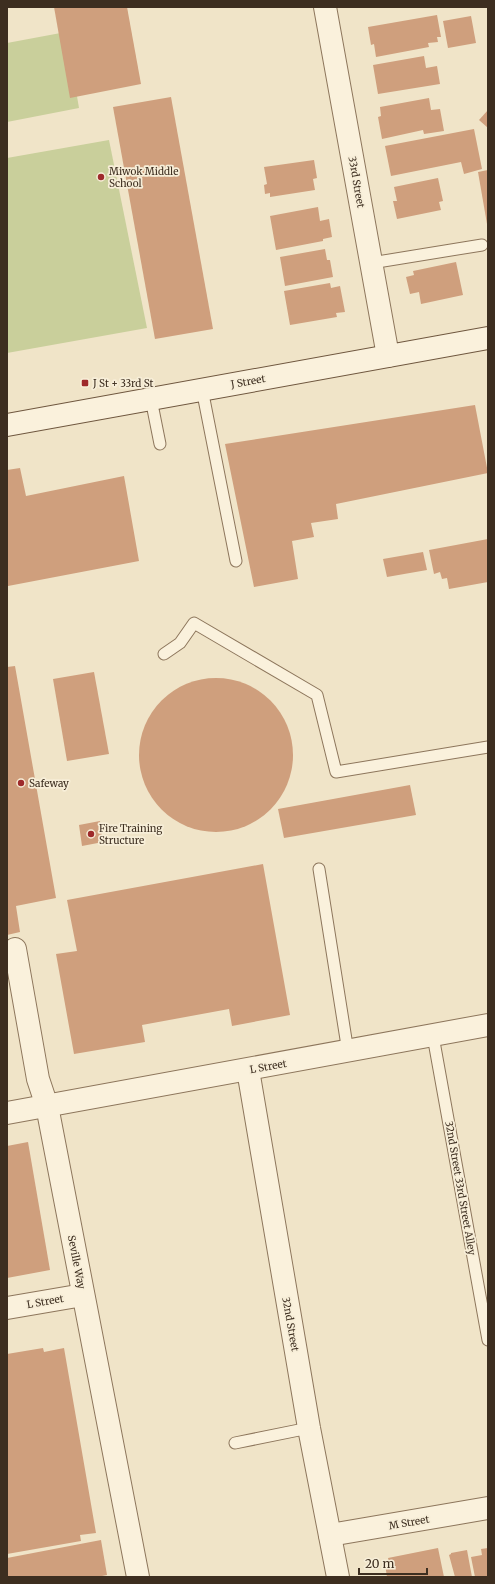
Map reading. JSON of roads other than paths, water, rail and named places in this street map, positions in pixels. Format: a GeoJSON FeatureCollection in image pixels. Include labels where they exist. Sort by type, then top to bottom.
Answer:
{"type":"FeatureCollection","features":[{"type":"Feature","properties":{"kind":"street","name":"33rd Street"},"geometry":{"type":"LineString","coordinates":[[326,7],[388,356]]}},
{"type":"Feature","properties":{"kind":"street","name":"J Street"},"geometry":{"type":"LineString","coordinates":[[7,425],[488,338]]}},
{"type":"Feature","properties":{"kind":"street","name":"Seville Way"},"geometry":{"type":"LineString","coordinates":[[15,949],[38,1079],[48,1106],[138,1577]]}},
{"type":"Feature","properties":{"kind":"street","name":"L Street"},"geometry":{"type":"LineString","coordinates":[[7,1113],[348,1052],[488,1025]]}},
{"type":"Feature","properties":{"kind":"street","name":"32nd Street"},"geometry":{"type":"LineString","coordinates":[[248,1070],[309,1428],[338,1577]]}},
{"type":"Feature","properties":{"kind":"street","name":"L Street"},"geometry":{"type":"LineString","coordinates":[[7,1308],[83,1295]]}},
{"type":"Feature","properties":{"kind":"street","name":"M Street"},"geometry":{"type":"LineString","coordinates":[[330,1535],[488,1508]]}},
{"type":"Feature","properties":{"kind":"lane"},"geometry":{"type":"LineString","coordinates":[[371,263],[482,245]]}},
{"type":"Feature","properties":{"kind":"lane"},"geometry":{"type":"LineString","coordinates":[[202,389],[236,561]]}},
{"type":"Feature","properties":{"kind":"lane"},"geometry":{"type":"LineString","coordinates":[[151,399],[160,444]]}},
{"type":"Feature","properties":{"kind":"lane"},"geometry":{"type":"LineString","coordinates":[[164,654],[180,643],[194,623],[317,695],[336,772],[488,747]]}},
{"type":"Feature","properties":{"kind":"lane"},"geometry":{"type":"LineString","coordinates":[[319,870],[348,1052]]}},
{"type":"Feature","properties":{"kind":"lane","name":"32nd Street 33rd Street Alley"},"geometry":{"type":"LineString","coordinates":[[433,1036],[488,1340]]}},
{"type":"Feature","properties":{"kind":"lane"},"geometry":{"type":"LineString","coordinates":[[235,1443],[309,1428]]}},
{"type":"Feature","properties":{"kind":"place","name":"Miwok Middle School"},"geometry":{"type":"Point","coordinates":[101,177]}},
{"type":"Feature","properties":{"kind":"place","name":"J St + 33rd St"},"geometry":{"type":"Point","coordinates":[85,383]}},
{"type":"Feature","properties":{"kind":"place","name":"Safeway"},"geometry":{"type":"Point","coordinates":[21,783]}},
{"type":"Feature","properties":{"kind":"place","name":"Fire Training Structure"},"geometry":{"type":"Point","coordinates":[91,834]}}]}
